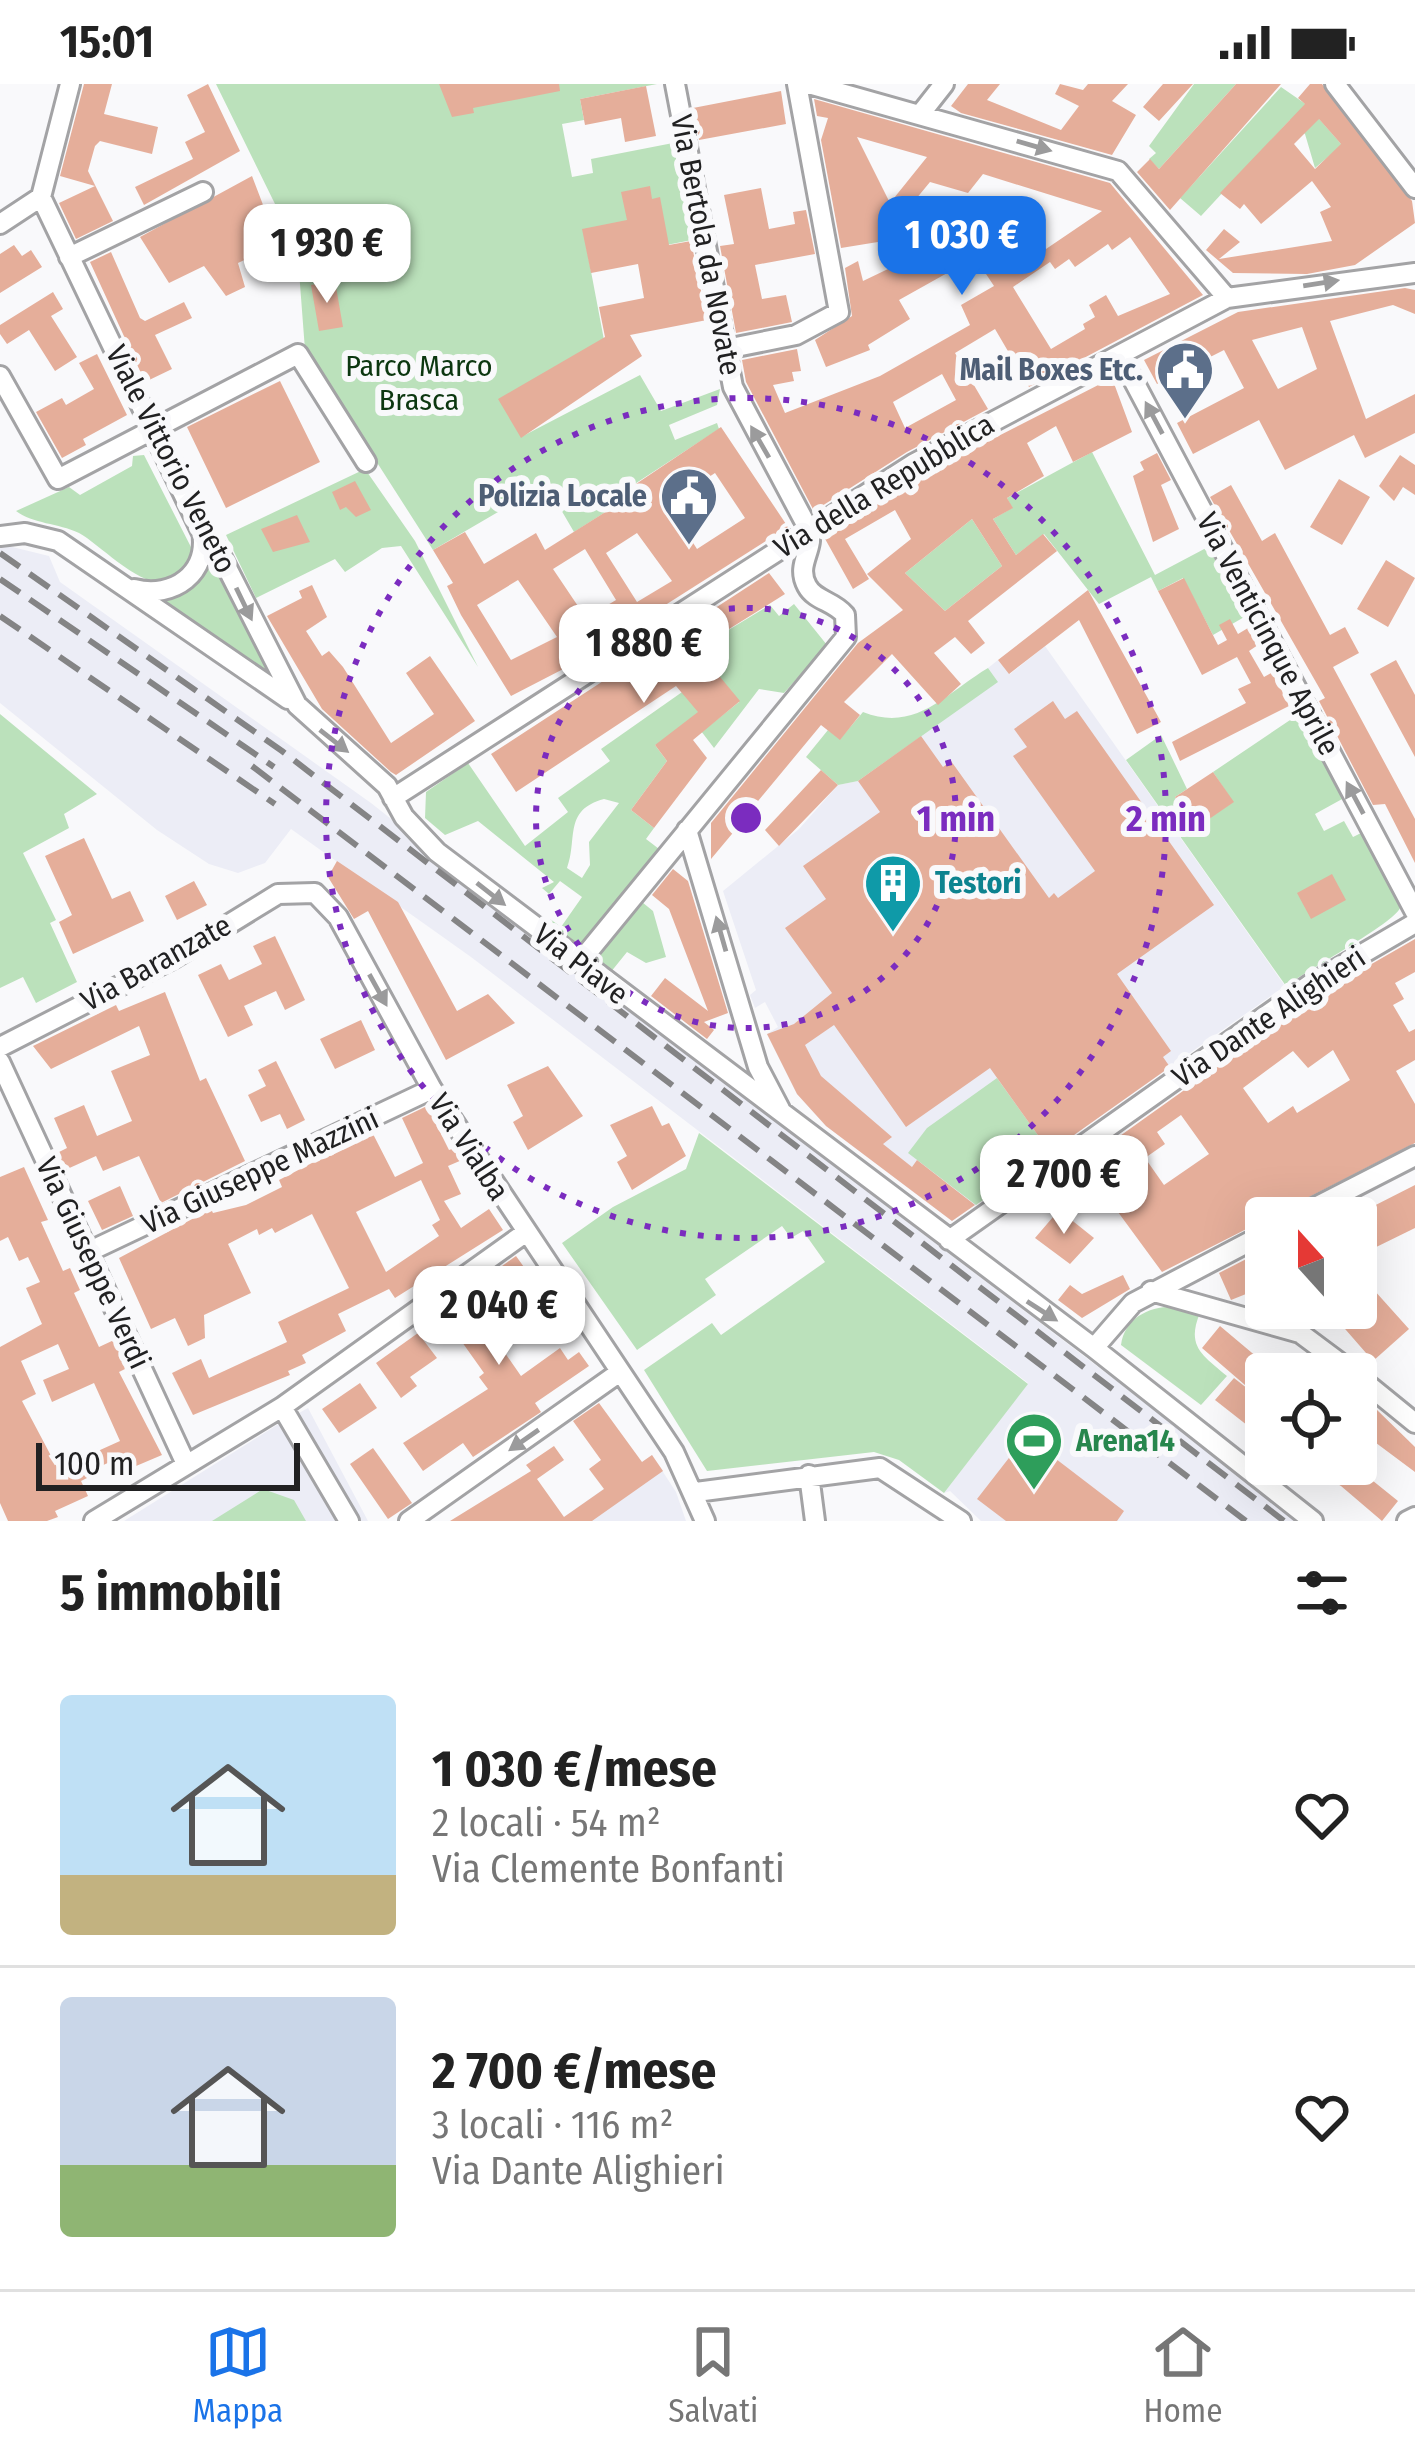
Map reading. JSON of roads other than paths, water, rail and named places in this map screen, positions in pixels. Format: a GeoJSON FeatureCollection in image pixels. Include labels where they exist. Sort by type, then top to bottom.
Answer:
{"type":"FeatureCollection","features":[{"type":"Feature","properties":{"kind":"street"},"geometry":{"type":"LineString","coordinates":[[0,224],[40,197],[70,84]]}},
{"type":"Feature","properties":{"kind":"street","name":"Via Bertola da Novate"},"geometry":{"type":"LineString","coordinates":[[675,84],[738,402],[809,530]]}},
{"type":"Feature","properties":{"kind":"street"},"geometry":{"type":"LineString","coordinates":[[726,349],[796,335],[839,312],[796,84]]}},
{"type":"Feature","properties":{"kind":"street"},"geometry":{"type":"LineString","coordinates":[[809,84],[922,112],[1118,171],[1227,298]]}},
{"type":"Feature","properties":{"kind":"street"},"geometry":{"type":"LineString","coordinates":[[922,112],[944,84]]}},
{"type":"Feature","properties":{"kind":"street"},"geometry":{"type":"LineString","coordinates":[[1335,84],[1415,188]]}},
{"type":"Feature","properties":{"kind":"street"},"geometry":{"type":"LineString","coordinates":[[69,257],[203,192]]}},
{"type":"Feature","properties":{"kind":"street","name":"Viale Vittorio Veneto"},"geometry":{"type":"LineString","coordinates":[[40,197],[202,531],[218,550],[297,705],[375,774],[393,798]]}},
{"type":"Feature","properties":{"kind":"street","name":"Via della Repubblica"},"geometry":{"type":"LineString","coordinates":[[393,798],[913,464],[1103,361],[1121,357],[1227,298],[1415,273]]}},
{"type":"Feature","properties":{"kind":"street"},"geometry":{"type":"LineString","coordinates":[[0,376],[58,479],[298,354],[366,462]]}},
{"type":"Feature","properties":{"kind":"street","name":"Via Venticinque Aprile"},"geometry":{"type":"LineString","coordinates":[[1121,357],[1415,912]]}},
{"type":"Feature","properties":{"kind":"street"},"geometry":{"type":"LineString","coordinates":[[579,962],[846,637],[849,626],[838,606],[806,584],[801,570],[812,538],[809,530]]}},
{"type":"Feature","properties":{"kind":"street"},"geometry":{"type":"LineString","coordinates":[[124,586],[152,592],[181,584],[203,555],[202,531]]}},
{"type":"Feature","properties":{"kind":"street"},"geometry":{"type":"LineString","coordinates":[[0,536],[25,533],[58,541],[297,705]]}},
{"type":"Feature","properties":{"kind":"street","name":"Via Piave"},"geometry":{"type":"LineString","coordinates":[[393,798],[437,852],[949,1240]]}},
{"type":"Feature","properties":{"kind":"street"},"geometry":{"type":"LineString","coordinates":[[687,830],[749,1040],[784,1116]]}},
{"type":"Feature","properties":{"kind":"street","name":"Via Baranzate"},"geometry":{"type":"LineString","coordinates":[[0,1047],[174,958],[268,898],[297,890],[314,893]]}},
{"type":"Feature","properties":{"kind":"street","name":"Via Vialba"},"geometry":{"type":"LineString","coordinates":[[314,893],[338,917],[432,1089],[696,1492],[705,1521]]}},
{"type":"Feature","properties":{"kind":"street","name":"Via Dante Alighieri"},"geometry":{"type":"LineString","coordinates":[[949,1240],[1309,985],[1415,923]]}},
{"type":"Feature","properties":{"kind":"street"},"geometry":{"type":"LineString","coordinates":[[724,1072],[749,1040]]}},
{"type":"Feature","properties":{"kind":"street","name":"Via Giuseppe Verdi"},"geometry":{"type":"LineString","coordinates":[[0,1062],[186,1465]]}},
{"type":"Feature","properties":{"kind":"street","name":"Via Giuseppe Mazzini"},"geometry":{"type":"LineString","coordinates":[[88,1252],[432,1089]]}},
{"type":"Feature","properties":{"kind":"street"},"geometry":{"type":"LineString","coordinates":[[1335,1197],[1415,1156]]}},
{"type":"Feature","properties":{"kind":"street"},"geometry":{"type":"LineString","coordinates":[[94,1521],[282,1407],[525,1233]]}},
{"type":"Feature","properties":{"kind":"street"},"geometry":{"type":"LineString","coordinates":[[949,1240],[1313,1521]]}},
{"type":"Feature","properties":{"kind":"street"},"geometry":{"type":"LineString","coordinates":[[1094,1348],[1121,1315],[1151,1291],[1245,1243]]}},
{"type":"Feature","properties":{"kind":"street"},"geometry":{"type":"LineString","coordinates":[[1151,1291],[1300,1333],[1327,1353]]}},
{"type":"Feature","properties":{"kind":"street"},"geometry":{"type":"LineString","coordinates":[[409,1521],[620,1372]]}},
{"type":"Feature","properties":{"kind":"street"},"geometry":{"type":"LineString","coordinates":[[1377,1391],[1415,1423]]}},
{"type":"Feature","properties":{"kind":"street"},"geometry":{"type":"LineString","coordinates":[[282,1407],[349,1521]]}},
{"type":"Feature","properties":{"kind":"street"},"geometry":{"type":"LineString","coordinates":[[696,1492],[880,1468],[961,1521]]}},
{"type":"Feature","properties":{"kind":"street"},"geometry":{"type":"LineString","coordinates":[[809,1474],[815,1521]]}},
{"type":"Feature","properties":{"kind":"street"},"geometry":{"type":"LineString","coordinates":[[1407,1521],[1415,1516]]}},
{"type":"Feature","properties":{"kind":"railway"},"geometry":{"type":"LineString","coordinates":[[0,553],[282,751],[1284,1521]]}},
{"type":"Feature","properties":{"kind":"railway"},"geometry":{"type":"LineString","coordinates":[[0,579],[274,767]]}},
{"type":"Feature","properties":{"kind":"railway"},"geometry":{"type":"LineString","coordinates":[[0,616],[275,804]]}},
{"type":"Feature","properties":{"kind":"railway"},"geometry":{"type":"LineString","coordinates":[[252,766],[1246,1521]]}},
{"type":"Feature","properties":{"kind":"place","name":"Mail Boxes Etc."},"geometry":{"type":"Point","coordinates":[1185,421]}},
{"type":"Feature","properties":{"kind":"place","name":"Polizia Locale"},"geometry":{"type":"Point","coordinates":[689,547]}},
{"type":"Feature","properties":{"kind":"place","name":"Testori"},"geometry":{"type":"Point","coordinates":[893,934]}},
{"type":"Feature","properties":{"kind":"place","name":"Arena14"},"geometry":{"type":"Point","coordinates":[1034,1492]}},
{"type":"Feature","properties":{"kind":"park label","name":"Parco Marco Brasca"},"geometry":{"type":"Point","coordinates":[419,383]}}]}
